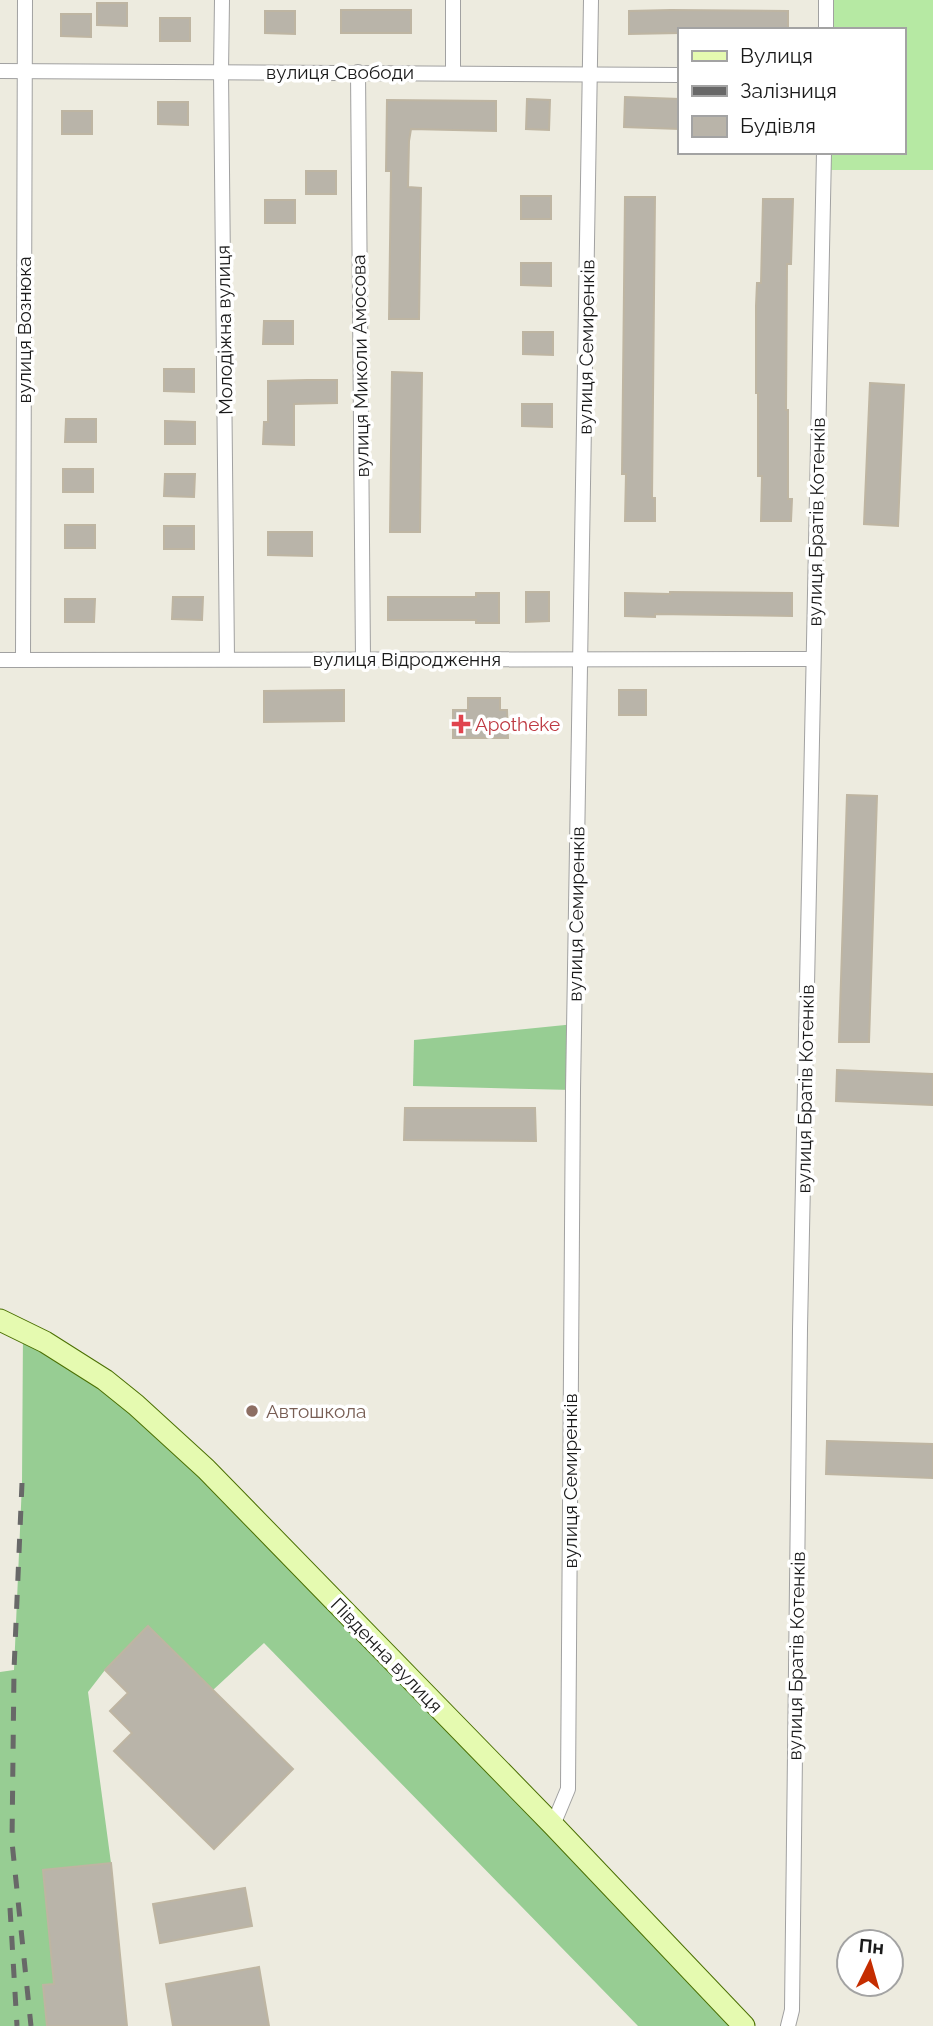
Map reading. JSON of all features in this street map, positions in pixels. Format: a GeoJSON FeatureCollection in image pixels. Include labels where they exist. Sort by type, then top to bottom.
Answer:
{"type":"FeatureCollection","features":[{"type":"Feature","properties":{"kind":"main road","name":"Південна вулиця"},"geometry":{"type":"LineString","coordinates":[[0,1320],[45,1342],[105,1380],[206,1469],[553,1825],[744,2026]]}},
{"type":"Feature","properties":{"kind":"street","name":"вулиця Вознюка"},"geometry":{"type":"LineString","coordinates":[[23,660],[25,0]]}},
{"type":"Feature","properties":{"kind":"street","name":"Молодіжна вулиця"},"geometry":{"type":"LineString","coordinates":[[222,0],[227,659]]}},
{"type":"Feature","properties":{"kind":"street"},"geometry":{"type":"LineString","coordinates":[[453,0],[453,73]]}},
{"type":"Feature","properties":{"kind":"street","name":"вулиця Семиренків"},"geometry":{"type":"LineString","coordinates":[[553,1825],[568,1789],[573,1090],[591,0]]}},
{"type":"Feature","properties":{"kind":"street"},"geometry":{"type":"LineString","coordinates":[[826,0],[826,28]]}},
{"type":"Feature","properties":{"kind":"street","name":"вулиця Свободи"},"geometry":{"type":"LineString","coordinates":[[0,71],[678,75]]}},
{"type":"Feature","properties":{"kind":"street","name":"вулиця Миколи Амосова"},"geometry":{"type":"LineString","coordinates":[[358,72],[363,659]]}},
{"type":"Feature","properties":{"kind":"street","name":"вулиця Братів Котенків"},"geometry":{"type":"LineString","coordinates":[[788,2026],[792,2010],[800,1329],[824,154]]}},
{"type":"Feature","properties":{"kind":"street","name":"вулиця Відродження"},"geometry":{"type":"LineString","coordinates":[[0,660],[813,659]]}},
{"type":"Feature","properties":{"kind":"green space"},"geometry":{"type":"Polygon","coordinates":[[[826,0],[933,0],[933,170],[824,170],[824,154],[905,154],[905,28],[826,28],[826,0]]]}},
{"type":"Feature","properties":{"kind":"green space"},"geometry":{"type":"Polygon","coordinates":[[[575,1024],[573,1090],[413,1086],[414,1040],[575,1024]]]}},
{"type":"Feature","properties":{"kind":"green space"},"geometry":{"type":"Polygon","coordinates":[[[23,1331],[105,1380],[744,2026],[638,2026],[264,1643],[213,1690],[105,1670],[88,1692],[111,1863],[54,1984],[43,1985],[47,2026],[0,2026],[0,1672],[14,1670],[22,1483],[23,1331]]]}},
{"type":"Feature","properties":{"kind":"building"},"geometry":{"type":"Polygon","coordinates":[[[97,3],[127,3],[127,26],[97,25],[97,3]]]}},
{"type":"Feature","properties":{"kind":"building"},"geometry":{"type":"Polygon","coordinates":[[[341,10],[411,10],[411,33],[341,33],[341,10]]]}},
{"type":"Feature","properties":{"kind":"building"},"geometry":{"type":"Polygon","coordinates":[[[265,11],[295,11],[295,34],[265,33],[265,11]]]}},
{"type":"Feature","properties":{"kind":"building"},"geometry":{"type":"Polygon","coordinates":[[[629,11],[788,11],[788,28],[678,28],[678,33],[629,34],[629,11]]]}},
{"type":"Feature","properties":{"kind":"building"},"geometry":{"type":"Polygon","coordinates":[[[61,14],[91,14],[91,37],[61,36],[61,14]]]}},
{"type":"Feature","properties":{"kind":"building"},"geometry":{"type":"Polygon","coordinates":[[[160,18],[190,18],[190,41],[160,41],[160,18]]]}},
{"type":"Feature","properties":{"kind":"building"},"geometry":{"type":"Polygon","coordinates":[[[625,97],[678,99],[678,129],[624,127],[625,97]]]}},
{"type":"Feature","properties":{"kind":"building"},"geometry":{"type":"Polygon","coordinates":[[[527,99],[550,100],[549,130],[526,129],[527,99]]]}},
{"type":"Feature","properties":{"kind":"building"},"geometry":{"type":"Polygon","coordinates":[[[387,100],[496,101],[496,131],[411,129],[408,187],[421,188],[419,319],[389,319],[391,171],[386,171],[387,100]]]}},
{"type":"Feature","properties":{"kind":"building"},"geometry":{"type":"Polygon","coordinates":[[[158,102],[188,102],[188,125],[158,124],[158,102]]]}},
{"type":"Feature","properties":{"kind":"building"},"geometry":{"type":"Polygon","coordinates":[[[62,111],[92,111],[92,134],[62,134],[62,111]]]}},
{"type":"Feature","properties":{"kind":"building"},"geometry":{"type":"Polygon","coordinates":[[[306,171],[336,171],[336,194],[306,194],[306,171]]]}},
{"type":"Feature","properties":{"kind":"building"},"geometry":{"type":"Polygon","coordinates":[[[521,196],[551,196],[551,219],[521,219],[521,196]]]}},
{"type":"Feature","properties":{"kind":"building"},"geometry":{"type":"Polygon","coordinates":[[[625,197],[655,197],[652,498],[655,498],[655,521],[625,521],[626,474],[622,474],[625,197]]]}},
{"type":"Feature","properties":{"kind":"building"},"geometry":{"type":"Polygon","coordinates":[[[763,199],[793,199],[791,264],[787,264],[786,410],[791,521],[761,521],[756,306],[757,283],[761,283],[763,199]]]}},
{"type":"Feature","properties":{"kind":"building"},"geometry":{"type":"Polygon","coordinates":[[[265,200],[295,200],[295,223],[265,223],[265,200]]]}},
{"type":"Feature","properties":{"kind":"building"},"geometry":{"type":"Polygon","coordinates":[[[521,263],[551,263],[551,286],[521,285],[521,263]]]}},
{"type":"Feature","properties":{"kind":"building"},"geometry":{"type":"Polygon","coordinates":[[[264,321],[293,321],[293,344],[263,344],[264,321]]]}},
{"type":"Feature","properties":{"kind":"building"},"geometry":{"type":"Polygon","coordinates":[[[523,332],[553,332],[553,355],[523,354],[523,332]]]}},
{"type":"Feature","properties":{"kind":"building"},"geometry":{"type":"Polygon","coordinates":[[[164,369],[194,369],[194,392],[164,391],[164,369]]]}},
{"type":"Feature","properties":{"kind":"building"},"geometry":{"type":"Polygon","coordinates":[[[392,372],[422,373],[420,532],[390,532],[392,372]]]}},
{"type":"Feature","properties":{"kind":"building"},"geometry":{"type":"Polygon","coordinates":[[[337,380],[337,403],[294,404],[294,445],[263,444],[264,422],[268,422],[268,381],[337,380]]]}},
{"type":"Feature","properties":{"kind":"building"},"geometry":{"type":"Polygon","coordinates":[[[870,383],[904,385],[898,526],[864,524],[870,383]]]}},
{"type":"Feature","properties":{"kind":"building"},"geometry":{"type":"Polygon","coordinates":[[[522,404],[552,404],[552,427],[522,426],[522,404]]]}},
{"type":"Feature","properties":{"kind":"building"},"geometry":{"type":"Polygon","coordinates":[[[66,419],[96,419],[96,442],[65,442],[66,419]]]}},
{"type":"Feature","properties":{"kind":"building"},"geometry":{"type":"Polygon","coordinates":[[[165,421],[195,422],[195,444],[165,444],[165,421]]]}},
{"type":"Feature","properties":{"kind":"building"},"geometry":{"type":"Polygon","coordinates":[[[63,469],[93,469],[93,492],[63,492],[63,469]]]}},
{"type":"Feature","properties":{"kind":"building"},"geometry":{"type":"Polygon","coordinates":[[[165,474],[195,474],[194,497],[164,496],[165,474]]]}},
{"type":"Feature","properties":{"kind":"building"},"geometry":{"type":"Polygon","coordinates":[[[65,525],[95,525],[95,548],[65,548],[65,525]]]}},
{"type":"Feature","properties":{"kind":"building"},"geometry":{"type":"Polygon","coordinates":[[[164,526],[194,526],[194,549],[164,549],[164,526]]]}},
{"type":"Feature","properties":{"kind":"building"},"geometry":{"type":"Polygon","coordinates":[[[268,532],[312,532],[312,556],[268,555],[268,532]]]}},
{"type":"Feature","properties":{"kind":"building"},"geometry":{"type":"Polygon","coordinates":[[[526,592],[549,592],[549,621],[526,622],[526,592]]]}},
{"type":"Feature","properties":{"kind":"building"},"geometry":{"type":"Polygon","coordinates":[[[476,593],[499,593],[499,623],[476,623],[476,620],[388,620],[388,597],[476,597],[476,593]]]}},
{"type":"Feature","properties":{"kind":"building"},"geometry":{"type":"Polygon","coordinates":[[[625,593],[792,593],[792,616],[625,616],[625,593]]]}},
{"type":"Feature","properties":{"kind":"building"},"geometry":{"type":"Polygon","coordinates":[[[173,597],[203,597],[202,620],[172,619],[173,597]]]}},
{"type":"Feature","properties":{"kind":"building"},"geometry":{"type":"Polygon","coordinates":[[[65,599],[95,599],[94,622],[65,622],[65,599]]]}},
{"type":"Feature","properties":{"kind":"building"},"geometry":{"type":"Polygon","coordinates":[[[344,690],[344,721],[264,722],[264,691],[344,690]]]}},
{"type":"Feature","properties":{"kind":"building"},"geometry":{"type":"Polygon","coordinates":[[[619,690],[646,690],[646,715],[619,715],[619,690]]]}},
{"type":"Feature","properties":{"kind":"building"},"geometry":{"type":"Polygon","coordinates":[[[468,698],[500,698],[500,710],[507,710],[508,738],[453,738],[453,710],[468,710],[468,698]]]}},
{"type":"Feature","properties":{"kind":"building"},"geometry":{"type":"Polygon","coordinates":[[[847,795],[877,796],[869,1042],[839,1042],[847,795]]]}},
{"type":"Feature","properties":{"kind":"building"},"geometry":{"type":"Polygon","coordinates":[[[837,1070],[933,1074],[933,1105],[836,1101],[837,1070]]]}},
{"type":"Feature","properties":{"kind":"building"},"geometry":{"type":"Polygon","coordinates":[[[405,1108],[535,1108],[536,1141],[404,1140],[405,1108]]]}},
{"type":"Feature","properties":{"kind":"building"},"geometry":{"type":"Polygon","coordinates":[[[827,1441],[933,1444],[933,1478],[826,1474],[827,1441]]]}},
{"type":"Feature","properties":{"kind":"building"},"geometry":{"type":"Polygon","coordinates":[[[148,1626],[293,1769],[214,1849],[114,1751],[132,1733],[110,1711],[128,1693],[105,1670],[148,1626]]]}},
{"type":"Feature","properties":{"kind":"building"},"geometry":{"type":"Polygon","coordinates":[[[111,1863],[127,2026],[47,2026],[43,1985],[54,1984],[43,1870],[111,1863]]]}},
{"type":"Feature","properties":{"kind":"building"},"geometry":{"type":"Polygon","coordinates":[[[245,1888],[252,1926],[160,1943],[153,1904],[245,1888]]]}},
{"type":"Feature","properties":{"kind":"building"},"geometry":{"type":"Polygon","coordinates":[[[259,1967],[269,2026],[173,2026],[166,1984],[259,1967]]]}},
{"type":"Feature","properties":{"kind":"railway"},"geometry":{"type":"LineString","coordinates":[[22,1483],[14,1670],[12,1842],[31,2026]]}},
{"type":"Feature","properties":{"kind":"railway"},"geometry":{"type":"LineString","coordinates":[[10,1908],[17,2026]]}},
{"type":"Feature","properties":{"kind":"place","name":"Apotheke"},"geometry":{"type":"Point","coordinates":[461,724]}},
{"type":"Feature","properties":{"kind":"place","name":"Автошкола"},"geometry":{"type":"Point","coordinates":[252,1411]}}]}
